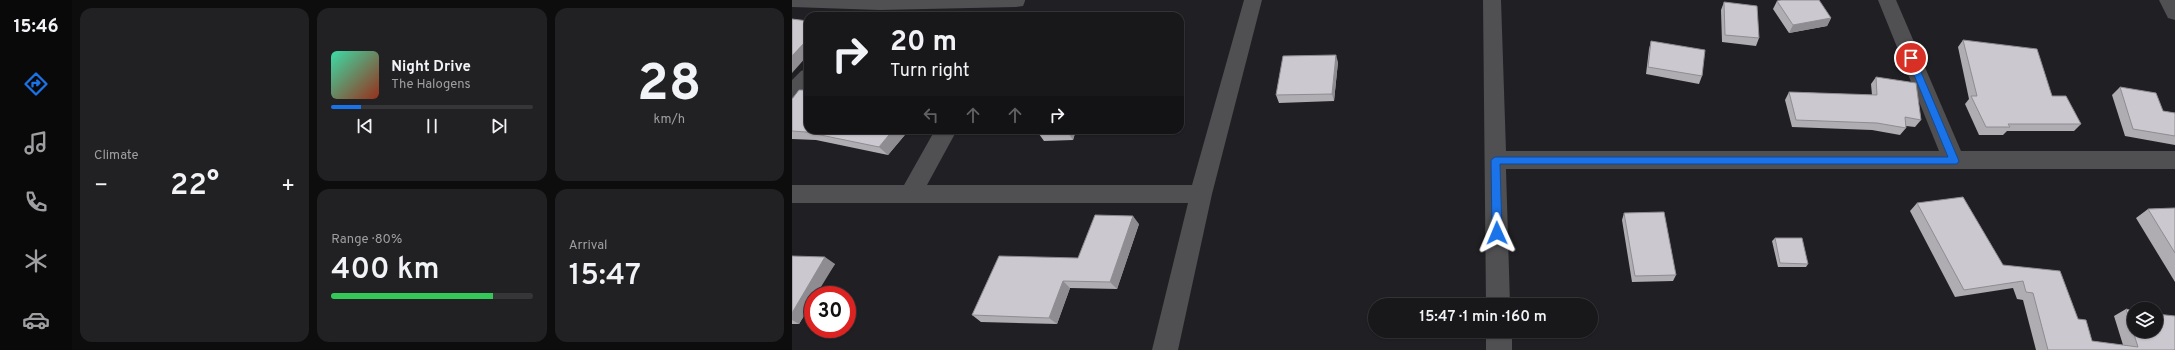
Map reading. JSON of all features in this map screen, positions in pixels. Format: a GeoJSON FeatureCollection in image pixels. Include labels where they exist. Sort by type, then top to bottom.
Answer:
{"type":"FeatureCollection","features":[{"type":"Feature","properties":{"kind":"street"},"geometry":{"type":"LineString","coordinates":[[1165,350],[1201,194],[1253,0]]}},
{"type":"Feature","properties":{"kind":"street"},"geometry":{"type":"LineString","coordinates":[[1492,0],[1498,298]]}},
{"type":"Feature","properties":{"kind":"street"},"geometry":{"type":"LineString","coordinates":[[1887,0],[1954,161]]}},
{"type":"Feature","properties":{"kind":"street"},"geometry":{"type":"LineString","coordinates":[[2168,0],[2175,12]]}},
{"type":"Feature","properties":{"kind":"street"},"geometry":{"type":"LineString","coordinates":[[792,1],[1014,6]]}},
{"type":"Feature","properties":{"kind":"street"},"geometry":{"type":"LineString","coordinates":[[870,12],[880,3]]}},
{"type":"Feature","properties":{"kind":"street"},"geometry":{"type":"LineString","coordinates":[[792,94],[804,80]]}},
{"type":"Feature","properties":{"kind":"street"},"geometry":{"type":"LineString","coordinates":[[912,193],[944,134]]}},
{"type":"Feature","properties":{"kind":"street"},"geometry":{"type":"LineString","coordinates":[[1495,160],[2175,160]]}},
{"type":"Feature","properties":{"kind":"street"},"geometry":{"type":"LineString","coordinates":[[792,194],[1201,194]]}},
{"type":"Feature","properties":{"kind":"street"},"geometry":{"type":"LineString","coordinates":[[1499,338],[1499,350]]}},
{"type":"Feature","properties":{"kind":"building"},"geometry":{"type":"Polygon","coordinates":[[[1819,0],[1831,18],[1793,25],[1777,1],[1819,0]]]}},
{"type":"Feature","properties":{"kind":"building"},"geometry":{"type":"Polygon","coordinates":[[[1724,2],[1757,6],[1759,38],[1725,35],[1724,2]]]}},
{"type":"Feature","properties":{"kind":"building"},"geometry":{"type":"Polygon","coordinates":[[[792,19],[804,20],[804,43],[792,56],[792,19]]]}},
{"type":"Feature","properties":{"kind":"building"},"geometry":{"type":"Polygon","coordinates":[[[1963,40],[2037,49],[2052,96],[2066,96],[2081,124],[2008,124],[2010,127],[1986,127],[1971,96],[1977,96],[1963,40]]]}},
{"type":"Feature","properties":{"kind":"building"},"geometry":{"type":"Polygon","coordinates":[[[1651,41],[1705,50],[1702,76],[1648,67],[1651,41]]]}},
{"type":"Feature","properties":{"kind":"building"},"geometry":{"type":"Polygon","coordinates":[[[1336,55],[1332,94],[1276,95],[1283,56],[1336,55]]]}},
{"type":"Feature","properties":{"kind":"building"},"geometry":{"type":"Polygon","coordinates":[[[1876,77],[1916,83],[1921,120],[1905,117],[1906,128],[1877,123],[1796,120],[1789,92],[1877,95],[1876,77]]]}},
{"type":"Feature","properties":{"kind":"building"},"geometry":{"type":"Polygon","coordinates":[[[2120,87],[2156,93],[2163,111],[2175,113],[2175,136],[2133,129],[2120,87]]]}},
{"type":"Feature","properties":{"kind":"building"},"geometry":{"type":"Polygon","coordinates":[[[799,90],[804,90],[804,132],[792,131],[792,99],[799,90]]]}},
{"type":"Feature","properties":{"kind":"building"},"geometry":{"type":"Polygon","coordinates":[[[816,134],[890,134],[879,147],[816,134]]]}},
{"type":"Feature","properties":{"kind":"building"},"geometry":{"type":"Polygon","coordinates":[[[1963,197],[2003,265],[2060,271],[2078,319],[2086,320],[2092,341],[2138,347],[2135,338],[2163,338],[2163,315],[2175,316],[2175,350],[2048,350],[2033,293],[2026,292],[2023,281],[1964,290],[1917,203],[1963,197]]]}},
{"type":"Feature","properties":{"kind":"building"},"geometry":{"type":"Polygon","coordinates":[[[2175,208],[2175,253],[2148,209],[2175,208]]]}},
{"type":"Feature","properties":{"kind":"building"},"geometry":{"type":"Polygon","coordinates":[[[1664,212],[1676,275],[1635,276],[1624,213],[1664,212]]]}},
{"type":"Feature","properties":{"kind":"building"},"geometry":{"type":"Polygon","coordinates":[[[1095,215],[1133,216],[1110,282],[1063,281],[1049,318],[972,315],[999,256],[1078,258],[1095,215]]]}},
{"type":"Feature","properties":{"kind":"building"},"geometry":{"type":"Polygon","coordinates":[[[1775,238],[1802,238],[1808,264],[1780,263],[1775,238]]]}},
{"type":"Feature","properties":{"kind":"building"},"geometry":{"type":"Polygon","coordinates":[[[792,256],[825,257],[808,286],[804,286],[804,293],[792,313],[792,256]]]}},
{"type":"Feature","properties":{"kind":"route"},"geometry":{"type":"LineString","coordinates":[[1497,233],[1495,160],[1954,161],[1911,58]]}}]}
